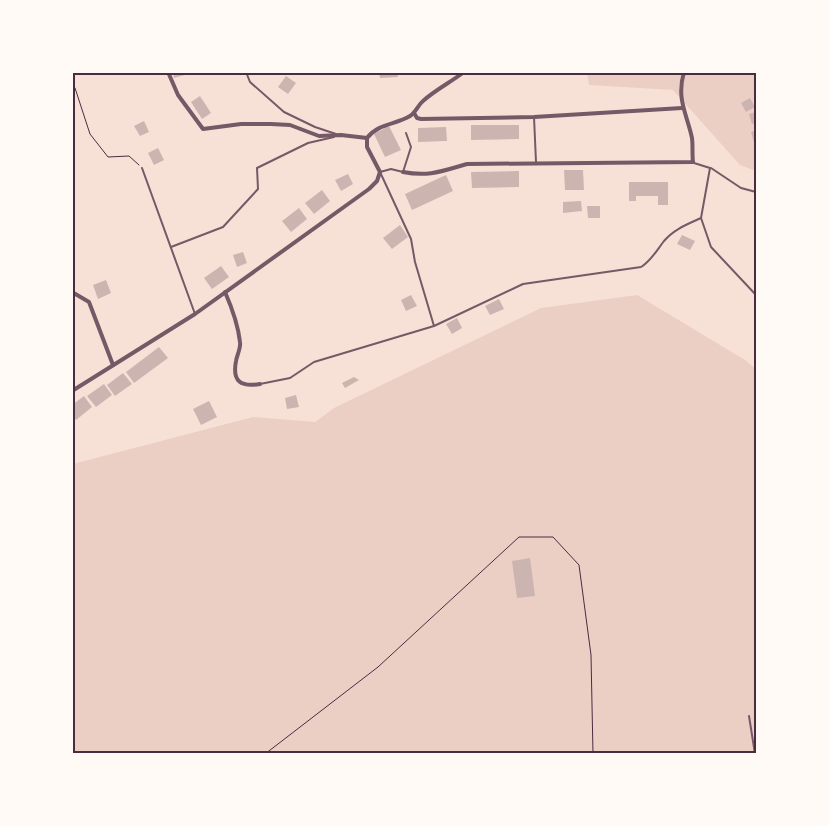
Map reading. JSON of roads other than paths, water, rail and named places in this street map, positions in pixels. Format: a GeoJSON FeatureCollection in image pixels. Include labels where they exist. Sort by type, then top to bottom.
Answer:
{"type":"FeatureCollection","features":[{"type":"Feature","properties":{"kind":"street"},"geometry":{"type":"LineString","coordinates":[[168,72],[178,95],[204,129],[241,124],[272,124],[290,125],[319,136],[341,135],[367,138]]}},
{"type":"Feature","properties":{"kind":"street"},"geometry":{"type":"LineString","coordinates":[[72,391],[195,314],[369,189],[377,181],[380,172],[367,147],[367,138],[372,131],[414,113],[421,102],[464,72]]}},
{"type":"Feature","properties":{"kind":"street"},"geometry":{"type":"LineString","coordinates":[[403,172],[432,174],[467,164],[692,162],[692,138],[682,108],[681,83],[684,72]]}},
{"type":"Feature","properties":{"kind":"street"},"geometry":{"type":"LineString","coordinates":[[414,113],[417,118],[421,119],[534,117],[682,108]]}},
{"type":"Feature","properties":{"kind":"street"},"geometry":{"type":"LineString","coordinates":[[72,292],[89,302],[113,365]]}},
{"type":"Feature","properties":{"kind":"street"},"geometry":{"type":"LineString","coordinates":[[225,292],[234,314],[240,344],[235,375],[240,382],[248,386],[260,384]]}},
{"type":"Feature","properties":{"kind":"lane"},"geometry":{"type":"LineString","coordinates":[[246,72],[250,82],[284,112],[314,127],[341,135]]}},
{"type":"Feature","properties":{"kind":"lane"},"geometry":{"type":"LineString","coordinates":[[534,117],[536,163]]}},
{"type":"Feature","properties":{"kind":"lane"},"geometry":{"type":"LineString","coordinates":[[406,132],[411,147],[403,172],[390,169],[380,172],[411,239],[415,262],[434,326]]}},
{"type":"Feature","properties":{"kind":"lane"},"geometry":{"type":"LineString","coordinates":[[171,247],[223,227],[258,189],[257,168],[308,144],[341,135]]}},
{"type":"Feature","properties":{"kind":"lane"},"geometry":{"type":"LineString","coordinates":[[692,162],[710,168],[741,188],[756,192]]}},
{"type":"Feature","properties":{"kind":"lane"},"geometry":{"type":"LineString","coordinates":[[142,168],[195,314]]}},
{"type":"Feature","properties":{"kind":"lane"},"geometry":{"type":"LineString","coordinates":[[710,168],[701,218],[711,247],[756,295]]}},
{"type":"Feature","properties":{"kind":"lane"},"geometry":{"type":"LineString","coordinates":[[260,384],[290,378],[314,362],[434,326],[523,284],[641,267],[648,263],[666,239],[681,226],[701,218]]}},
{"type":"Feature","properties":{"kind":"lane"},"geometry":{"type":"LineString","coordinates":[[749,716],[755,754]]}}]}
